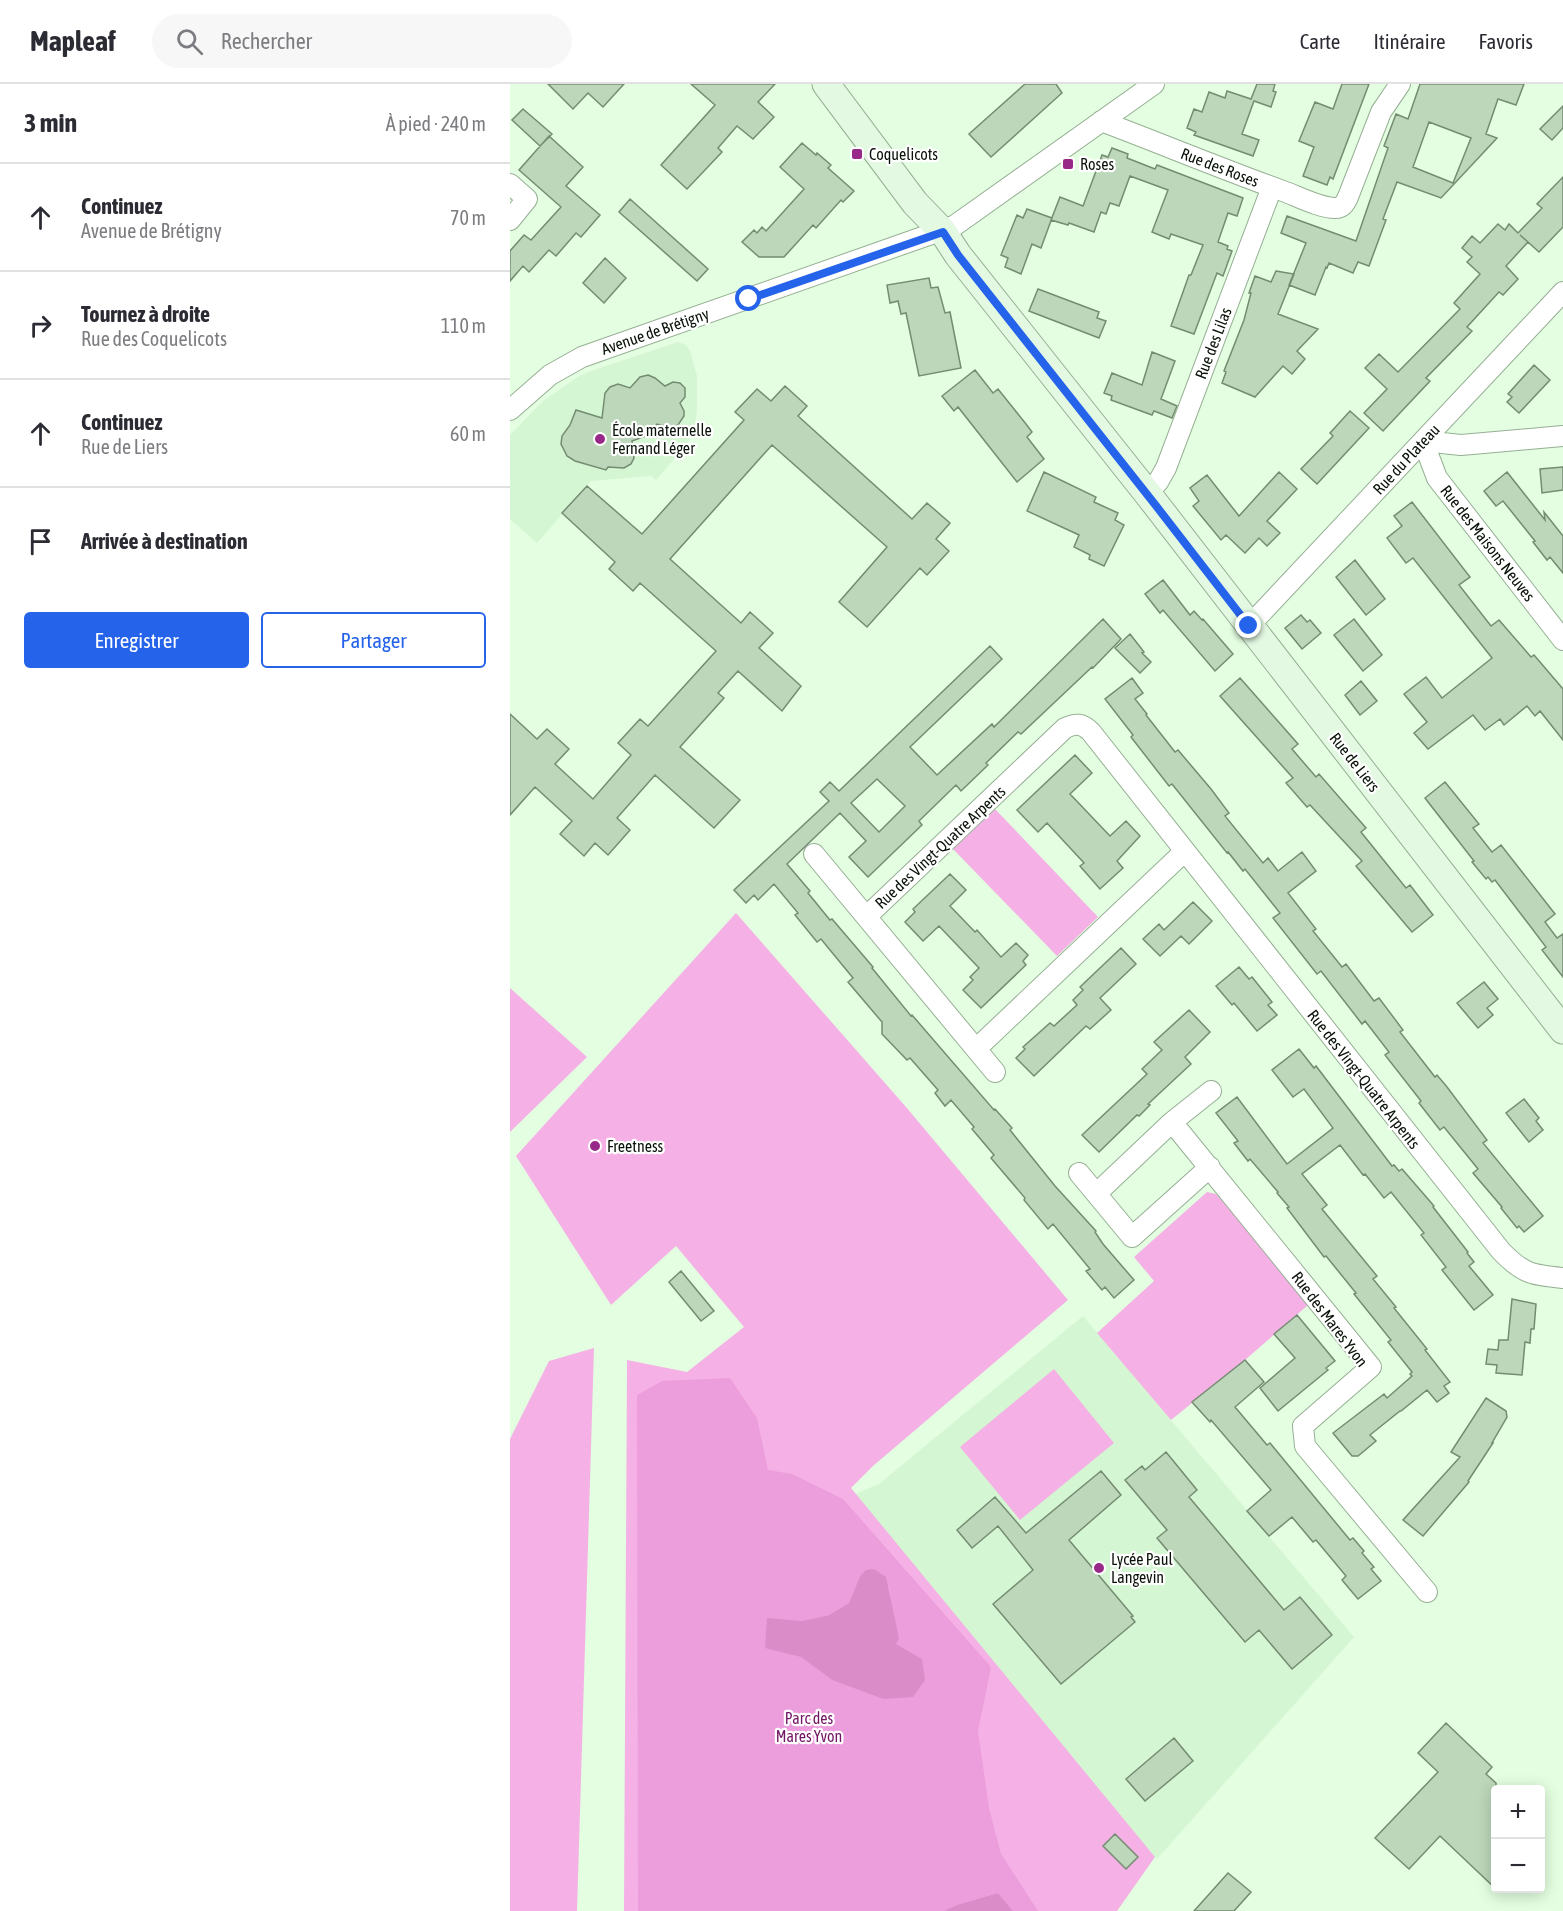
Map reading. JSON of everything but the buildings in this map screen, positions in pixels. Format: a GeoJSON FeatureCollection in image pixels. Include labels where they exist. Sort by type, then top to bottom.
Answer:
{"type":"FeatureCollection","features":[{"type":"Feature","properties":{"kind":"street","name":"Rue de Liers"},"geometry":{"type":"LineString","coordinates":[[826,84],[915,203],[943,232],[958,255],[1563,1030]]}},
{"type":"Feature","properties":{"kind":"street","name":"Avenue de Brétigny"},"geometry":{"type":"LineString","coordinates":[[510,410],[550,375],[582,357],[943,232],[970,216],[1154,84]]}},
{"type":"Feature","properties":{"kind":"street","name":"Rue des Roses"},"geometry":{"type":"LineString","coordinates":[[1101,121],[1272,187],[1333,208],[1340,208],[1348,197],[1381,112],[1400,84]]}},
{"type":"Feature","properties":{"kind":"street"},"geometry":{"type":"LineString","coordinates":[[510,184],[526,199],[510,220]]}},
{"type":"Feature","properties":{"kind":"street","name":"Rue des Lilas"},"geometry":{"type":"LineString","coordinates":[[1146,493],[1158,482],[1166,468],[1272,187]]}},
{"type":"Feature","properties":{"kind":"street","name":"Rue du Plateau"},"geometry":{"type":"LineString","coordinates":[[1249,626],[1563,292]]}},
{"type":"Feature","properties":{"kind":"street"},"geometry":{"type":"LineString","coordinates":[[1423,441],[1461,445],[1563,436]]}},
{"type":"Feature","properties":{"kind":"street","name":"Rue des Maisons Neuves"},"geometry":{"type":"LineString","coordinates":[[1423,441],[1437,478],[1563,640]]}},
{"type":"Feature","properties":{"kind":"street","name":"Rue des Vingt-Quatre Arpents"},"geometry":{"type":"LineString","coordinates":[[867,916],[1065,728],[1075,724],[1084,726],[1501,1251],[1515,1265],[1533,1275],[1563,1278]]}},
{"type":"Feature","properties":{"kind":"street"},"geometry":{"type":"LineString","coordinates":[[976,1049],[1185,851]]}},
{"type":"Feature","properties":{"kind":"street","name":"Rue des Vingt-Quatre Arpents"},"geometry":{"type":"LineString","coordinates":[[814,854],[995,1072]]}},
{"type":"Feature","properties":{"kind":"street"},"geometry":{"type":"LineString","coordinates":[[1097,1194],[1172,1122],[1211,1091]]}},
{"type":"Feature","properties":{"kind":"street","name":"Rue des Mares Yvon"},"geometry":{"type":"LineString","coordinates":[[1172,1122],[1371,1367],[1303,1426],[1305,1446],[1427,1592]]}},
{"type":"Feature","properties":{"kind":"street"},"geometry":{"type":"LineString","coordinates":[[1079,1173],[1132,1237],[1210,1167]]}},
{"type":"Feature","properties":{"kind":"shaded area","name":"École maternelle Fernand Léger"},"geometry":{"type":"Polygon","coordinates":[[[678,342],[686,345],[690,351],[697,376],[697,411],[688,443],[656,480],[651,476],[591,481],[537,543],[510,519],[510,435],[542,402],[576,378],[678,342]]]}},
{"type":"Feature","properties":{"kind":"shaded area","name":"Lycée Paul Langevin"},"geometry":{"type":"Polygon","coordinates":[[[1083,1316],[1354,1637],[1157,1859],[843,1499],[879,1484],[1083,1316]]]}},
{"type":"Feature","properties":{"kind":"shaded area"},"geometry":{"type":"Polygon","coordinates":[[[874,1569],[886,1577],[899,1638],[896,1644],[922,1659],[925,1680],[913,1697],[883,1699],[832,1680],[801,1657],[765,1648],[767,1618],[802,1621],[829,1615],[849,1603],[860,1576],[866,1570],[874,1569]]]}},
{"type":"Feature","properties":{"kind":"shaded area"},"geometry":{"type":"Polygon","coordinates":[[[998,1893],[1013,1911],[944,1911],[957,1905],[998,1893]]]}},
{"type":"Feature","properties":{"kind":"green space"},"geometry":{"type":"Polygon","coordinates":[[[995,809],[1098,917],[1057,956],[953,849],[995,809]]]}},
{"type":"Feature","properties":{"kind":"green space","name":"Parc des Mares Yvon"},"geometry":{"type":"Polygon","coordinates":[[[736,913],[906,1107],[1068,1300],[873,1466],[851,1488],[1155,1857],[1117,1911],[624,1911],[627,1360],[687,1372],[744,1327],[676,1246],[611,1305],[516,1156],[736,913]]]}},
{"type":"Feature","properties":{"kind":"green space"},"geometry":{"type":"Polygon","coordinates":[[[510,988],[587,1057],[510,1132],[510,988]]]}},
{"type":"Feature","properties":{"kind":"green space"},"geometry":{"type":"Polygon","coordinates":[[[1207,1192],[1216,1194],[1308,1305],[1171,1420],[1097,1333],[1154,1281],[1134,1257],[1207,1192]]]}},
{"type":"Feature","properties":{"kind":"green space"},"geometry":{"type":"Polygon","coordinates":[[[594,1348],[577,1911],[510,1911],[510,1439],[549,1361],[594,1348]]]}},
{"type":"Feature","properties":{"kind":"green space"},"geometry":{"type":"Polygon","coordinates":[[[1054,1369],[1114,1443],[1020,1520],[960,1447],[1054,1369]]]}},
{"type":"Feature","properties":{"kind":"green space"},"geometry":{"type":"Polygon","coordinates":[[[730,1378],[757,1418],[768,1470],[792,1474],[843,1499],[991,1667],[978,1731],[989,1808],[1001,1854],[1038,1911],[1013,1911],[998,1893],[944,1911],[638,1911],[637,1395],[662,1381],[730,1378]],[[860,1576],[849,1603],[829,1615],[802,1621],[767,1619],[801,1657],[832,1680],[883,1699],[922,1659],[896,1644],[889,1588],[860,1576]]]}},
{"type":"Feature","properties":{"kind":"place","name":"Coquelicots"},"geometry":{"type":"Point","coordinates":[857,154]}},
{"type":"Feature","properties":{"kind":"place","name":"Roses"},"geometry":{"type":"Point","coordinates":[1068,164]}},
{"type":"Feature","properties":{"kind":"place","name":"École maternelle Fernand Léger"},"geometry":{"type":"Point","coordinates":[600,439]}},
{"type":"Feature","properties":{"kind":"place","name":"Freetness"},"geometry":{"type":"Point","coordinates":[595,1146]}},
{"type":"Feature","properties":{"kind":"place","name":"Lycée Paul Langevin"},"geometry":{"type":"Point","coordinates":[1099,1568]}},
{"type":"Feature","properties":{"kind":"route"},"geometry":{"type":"LineString","coordinates":[[749,299],[943,232],[958,255],[1249,626]]}}]}
